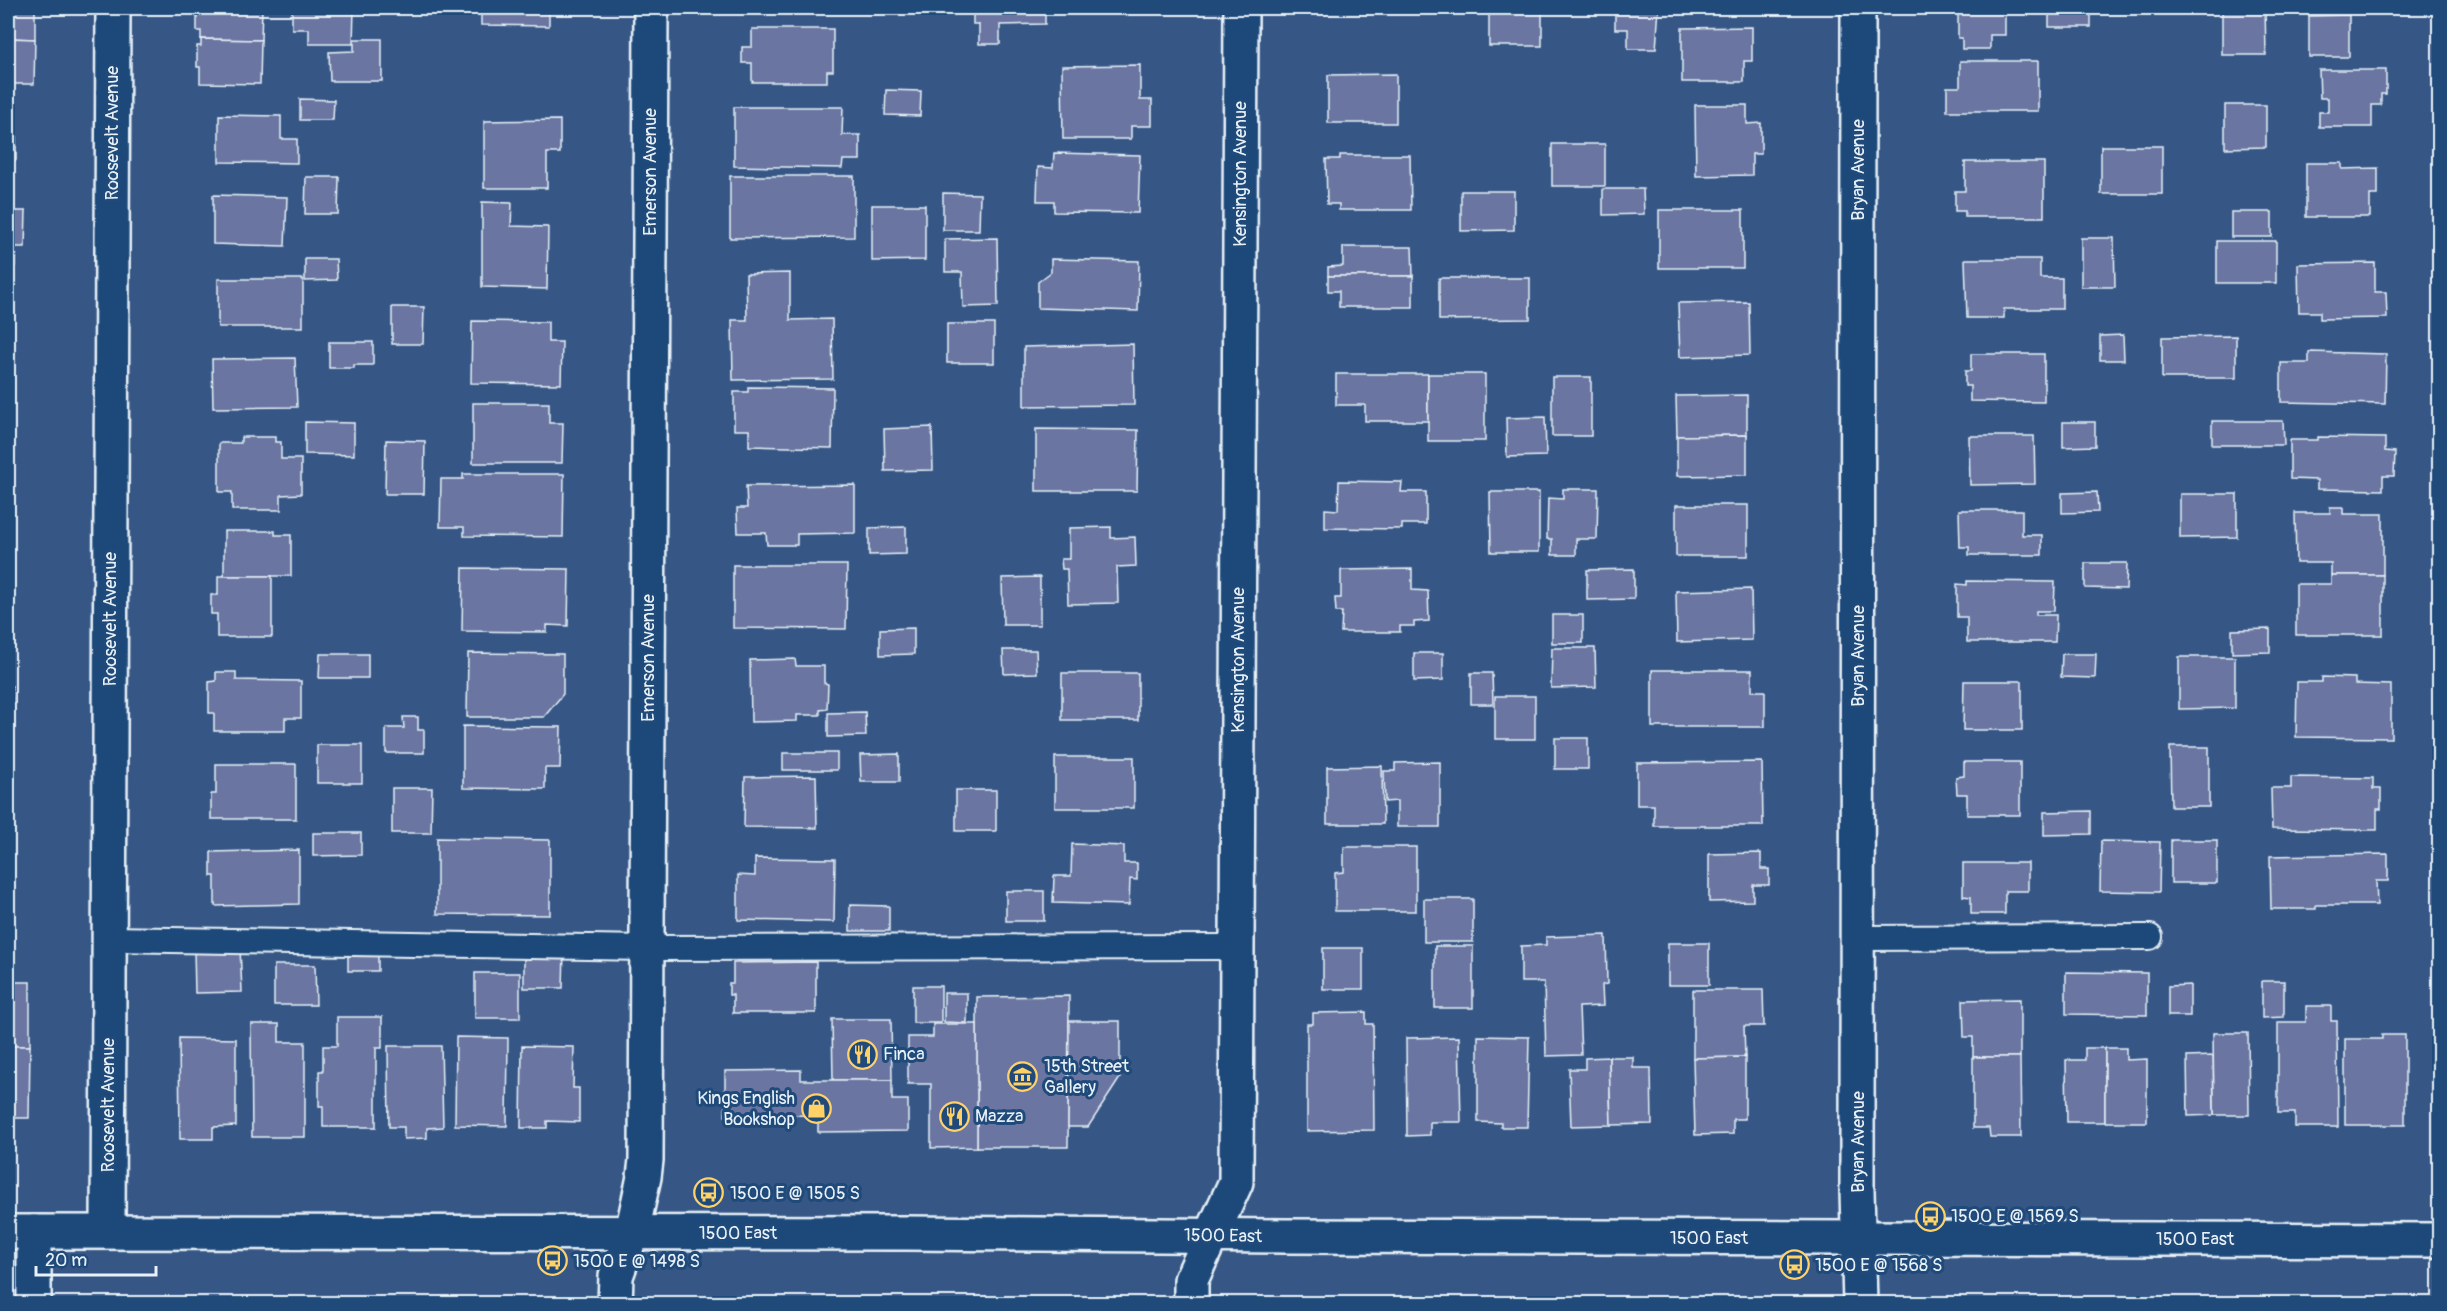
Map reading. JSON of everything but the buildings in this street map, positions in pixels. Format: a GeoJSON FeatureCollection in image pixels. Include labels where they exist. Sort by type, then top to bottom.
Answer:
{"type":"FeatureCollection","features":[{"type":"Feature","properties":{"kind":"street","name":"Roosevelt Avenue"},"geometry":{"type":"LineString","coordinates":[[108,1231],[113,8]]}},
{"type":"Feature","properties":{"kind":"street","name":"Emerson Avenue"},"geometry":{"type":"LineString","coordinates":[[615,1304],[616,1276],[632,1232],[646,1160],[651,8]]}},
{"type":"Feature","properties":{"kind":"street","name":"Kensington Avenue"},"geometry":{"type":"LineString","coordinates":[[1191,1304],[1191,1280],[1236,1182],[1241,8]]}},
{"type":"Feature","properties":{"kind":"street","name":"Bryan Avenue"},"geometry":{"type":"LineString","coordinates":[[1858,8],[1857,938],[1860,1304]]}},
{"type":"Feature","properties":{"kind":"street","name":"1500 East"},"geometry":{"type":"LineString","coordinates":[[21,1232],[632,1232],[2439,1240]]}},
{"type":"Feature","properties":{"kind":"street"},"geometry":{"type":"LineString","coordinates":[[21,1232],[34,1304]]}},
{"type":"Feature","properties":{"kind":"lane"},"geometry":{"type":"LineString","coordinates":[[1857,938],[2150,937]]}},
{"type":"Feature","properties":{"kind":"lane"},"geometry":{"type":"LineString","coordinates":[[109,939],[646,948],[1237,947]]}},
{"type":"Feature","properties":{"kind":"place","name":"Finca"},"geometry":{"type":"Point","coordinates":[862,1054]}},
{"type":"Feature","properties":{"kind":"place","name":"15th Street Gallery"},"geometry":{"type":"Point","coordinates":[1023,1076]}},
{"type":"Feature","properties":{"kind":"place","name":"Kings English Bookshop"},"geometry":{"type":"Point","coordinates":[816,1108]}},
{"type":"Feature","properties":{"kind":"place","name":"Mazza"},"geometry":{"type":"Point","coordinates":[954,1116]}},
{"type":"Feature","properties":{"kind":"place","name":"1500 E @ 1505 S"},"geometry":{"type":"Point","coordinates":[709,1193]}},
{"type":"Feature","properties":{"kind":"place","name":"1500 E @ 1569 S"},"geometry":{"type":"Point","coordinates":[1930,1216]}},
{"type":"Feature","properties":{"kind":"place","name":"1500 E @ 1498 S"},"geometry":{"type":"Point","coordinates":[552,1261]}},
{"type":"Feature","properties":{"kind":"place","name":"1500 E @ 1568 S"},"geometry":{"type":"Point","coordinates":[1794,1265]}}]}
